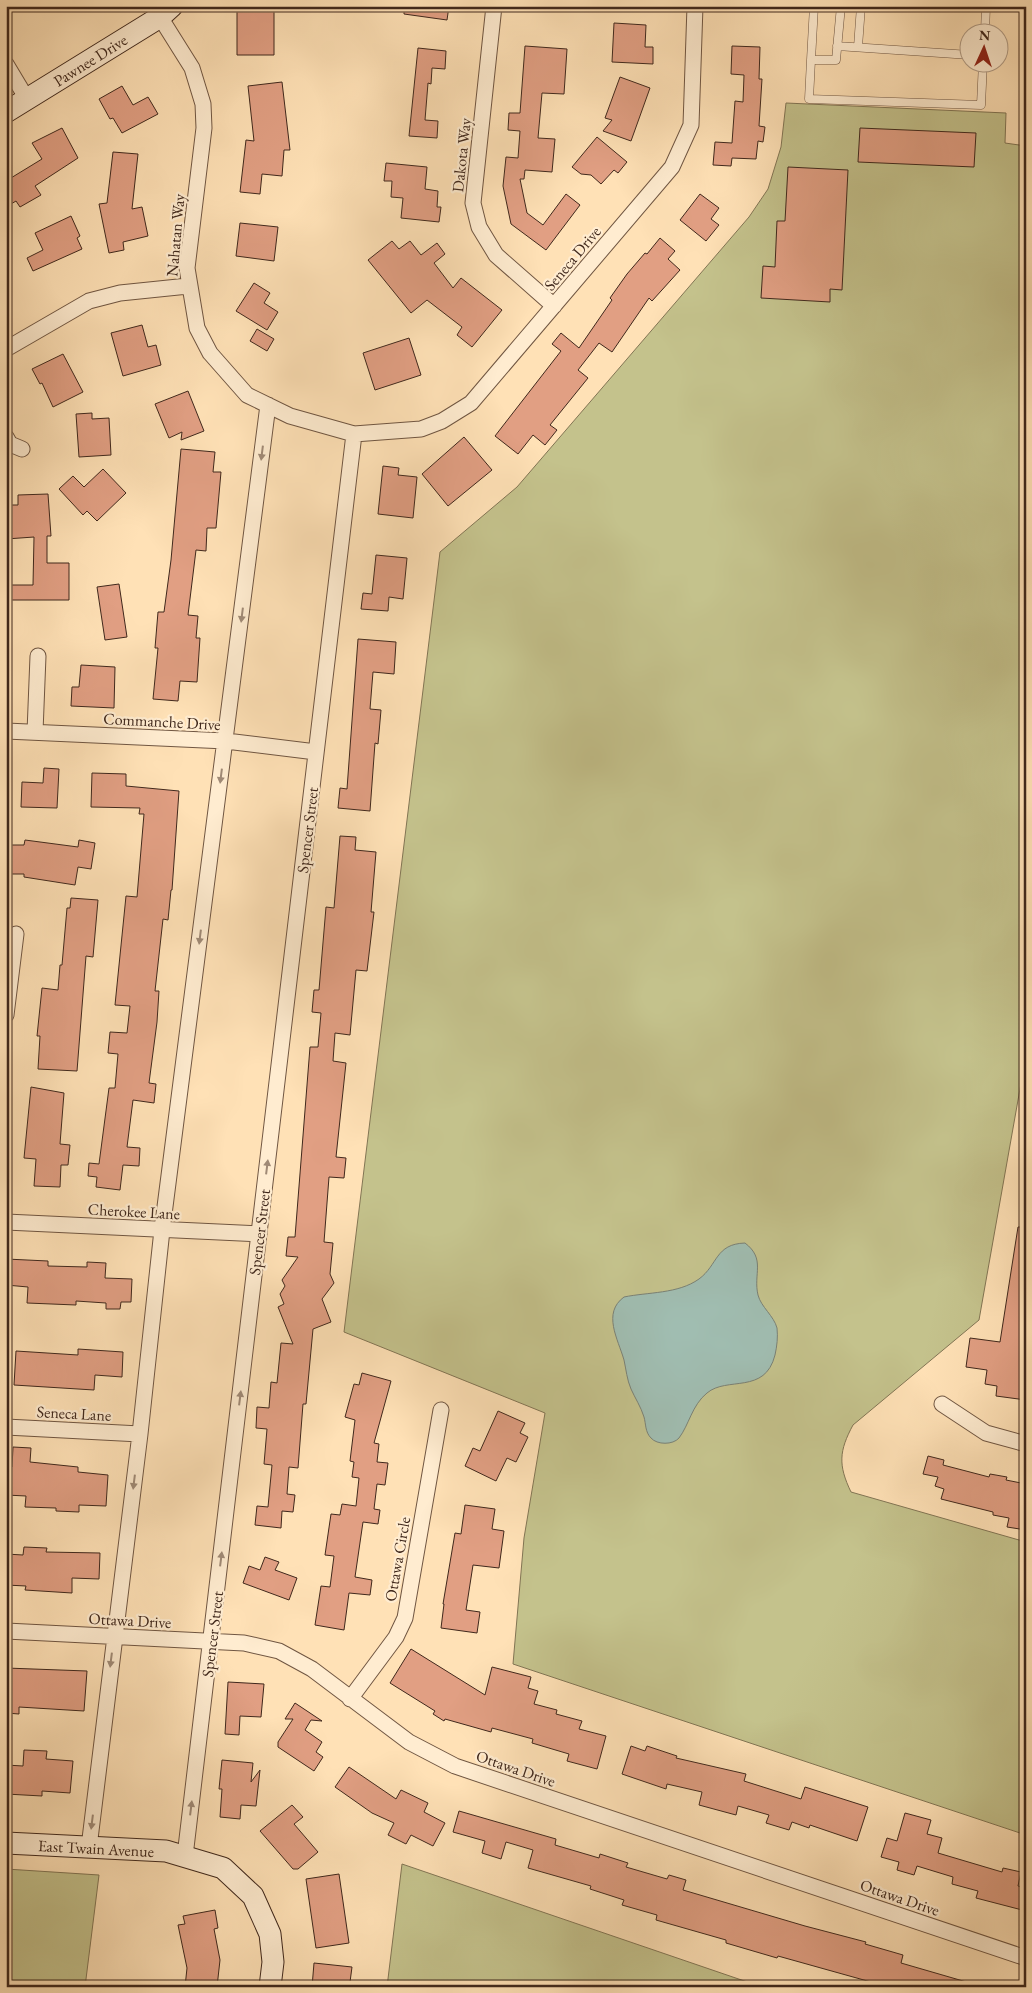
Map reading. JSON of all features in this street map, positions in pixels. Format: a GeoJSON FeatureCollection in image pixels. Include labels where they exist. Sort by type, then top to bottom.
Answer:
{"type":"FeatureCollection","features":[{"type":"Feature","properties":{"kind":"street","name":"Dakota Way"},"geometry":{"type":"LineString","coordinates":[[494,6],[473,203],[479,227],[496,255],[554,306]]}},
{"type":"Feature","properties":{"kind":"street","name":"Seneca Drive"},"geometry":{"type":"LineString","coordinates":[[354,434],[421,429],[442,421],[471,402],[672,167],[691,125],[695,6]]}},
{"type":"Feature","properties":{"kind":"street","name":"Pawnee Drive"},"geometry":{"type":"LineString","coordinates":[[6,112],[166,12]]}},
{"type":"Feature","properties":{"kind":"street","name":"Nahatan Way"},"geometry":{"type":"LineString","coordinates":[[166,12],[192,68],[203,104],[204,128],[187,268],[188,286],[196,328],[210,353],[248,395],[290,416],[354,434]]}},
{"type":"Feature","properties":{"kind":"street"},"geometry":{"type":"LineString","coordinates":[[6,64],[27,99]]}},
{"type":"Feature","properties":{"kind":"street"},"geometry":{"type":"LineString","coordinates":[[6,348],[89,301],[120,293],[188,286]]}},
{"type":"Feature","properties":{"kind":"street"},"geometry":{"type":"LineString","coordinates":[[89,1848],[140,1434],[162,1230],[268,405]]}},
{"type":"Feature","properties":{"kind":"street","name":"Spencer Street"},"geometry":{"type":"LineString","coordinates":[[185,1856],[354,434]]}},
{"type":"Feature","properties":{"kind":"street"},"geometry":{"type":"LineString","coordinates":[[6,437],[10,444],[22,449]]}},
{"type":"Feature","properties":{"kind":"street"},"geometry":{"type":"LineString","coordinates":[[35,732],[38,656]]}},
{"type":"Feature","properties":{"kind":"street","name":"Commanche Drive"},"geometry":{"type":"LineString","coordinates":[[6,731],[226,741],[316,752]]}},
{"type":"Feature","properties":{"kind":"street"},"geometry":{"type":"LineString","coordinates":[[6,1015],[16,934]]}},
{"type":"Feature","properties":{"kind":"street","name":"Cherokee Lane"},"geometry":{"type":"LineString","coordinates":[[6,1222],[259,1234]]}},
{"type":"Feature","properties":{"kind":"street"},"geometry":{"type":"LineString","coordinates":[[942,1404],[986,1433],[1026,1444]]}},
{"type":"Feature","properties":{"kind":"street","name":"Ottawa Circle"},"geometry":{"type":"LineString","coordinates":[[350,1699],[396,1637],[404,1618],[441,1410]]}},
{"type":"Feature","properties":{"kind":"street","name":"Seneca Lane"},"geometry":{"type":"LineString","coordinates":[[6,1427],[140,1434]]}},
{"type":"Feature","properties":{"kind":"street","name":"Ottawa Drive"},"geometry":{"type":"LineString","coordinates":[[6,1631],[244,1643],[279,1651],[312,1669],[409,1742],[455,1766],[1026,1958]]}},
{"type":"Feature","properties":{"kind":"street","name":"East Twain Avenue"},"geometry":{"type":"LineString","coordinates":[[6,1843],[166,1851],[185,1856]]}},
{"type":"Feature","properties":{"kind":"street"},"geometry":{"type":"LineString","coordinates":[[185,1856],[222,1868],[252,1896],[270,1934],[273,1962],[270,1987]]}},
{"type":"Feature","properties":{"kind":"lane"},"geometry":{"type":"LineString","coordinates":[[814,6],[809,99],[981,106],[983,72]]}},
{"type":"Feature","properties":{"kind":"lane"},"geometry":{"type":"LineString","coordinates":[[811,60],[836,60],[841,6]]}},
{"type":"Feature","properties":{"kind":"lane"},"geometry":{"type":"LineString","coordinates":[[858,47],[861,6]]}},
{"type":"Feature","properties":{"kind":"lane"},"geometry":{"type":"LineString","coordinates":[[985,22],[986,6]]}},
{"type":"Feature","properties":{"kind":"lane"},"geometry":{"type":"LineString","coordinates":[[837,46],[960,54]]}},
{"type":"Feature","properties":{"kind":"shaded area"},"geometry":{"type":"Polygon","coordinates":[[[786,103],[1006,113],[1005,143],[1026,146],[1026,1055],[979,1320],[853,1425],[845,1443],[842,1466],[851,1492],[1026,1542],[1026,1835],[513,1664],[524,1538],[545,1413],[344,1332],[440,552],[517,487],[749,217],[768,189],[781,147],[786,103]]]}},
{"type":"Feature","properties":{"kind":"shaded area"},"geometry":{"type":"Polygon","coordinates":[[[745,1243],[755,1255],[757,1261],[758,1295],[777,1328],[776,1352],[770,1367],[763,1375],[754,1380],[715,1388],[707,1393],[694,1409],[679,1438],[669,1443],[657,1442],[648,1433],[643,1413],[630,1386],[614,1327],[613,1318],[617,1303],[624,1297],[672,1290],[691,1284],[710,1268],[722,1251],[735,1244],[745,1243]]]}},
{"type":"Feature","properties":{"kind":"shaded area"},"geometry":{"type":"Polygon","coordinates":[[[402,1864],[762,1987],[387,1987],[402,1864]]]}},
{"type":"Feature","properties":{"kind":"shaded area"},"geometry":{"type":"Polygon","coordinates":[[[6,1869],[99,1875],[85,1987],[6,1987],[6,1869]]]}},
{"type":"Feature","properties":{"kind":"building"},"geometry":{"type":"Polygon","coordinates":[[[237,6],[274,6],[274,55],[237,55],[237,6]]]}},
{"type":"Feature","properties":{"kind":"building"},"geometry":{"type":"Polygon","coordinates":[[[404,6],[449,6],[447,20],[404,14],[404,6]]]}},
{"type":"Feature","properties":{"kind":"building"},"geometry":{"type":"Polygon","coordinates":[[[614,23],[646,25],[645,47],[653,47],[653,64],[612,62],[614,23]]]}},
{"type":"Feature","properties":{"kind":"building"},"geometry":{"type":"Polygon","coordinates":[[[525,46],[567,49],[564,94],[542,93],[538,138],[555,139],[552,172],[525,170],[524,179],[520,179],[527,213],[543,225],[566,194],[580,205],[546,250],[511,224],[503,186],[506,157],[518,158],[520,131],[508,130],[509,113],[520,113],[525,46]]]}},
{"type":"Feature","properties":{"kind":"building"},"geometry":{"type":"Polygon","coordinates":[[[732,46],[760,47],[759,79],[762,79],[759,126],[765,127],[763,142],[758,141],[756,159],[732,158],[731,166],[713,165],[715,142],[732,143],[735,101],[743,102],[744,75],[731,74],[732,46]]]}},
{"type":"Feature","properties":{"kind":"building"},"geometry":{"type":"Polygon","coordinates":[[[418,48],[446,51],[445,69],[432,68],[431,84],[428,83],[425,120],[438,121],[437,138],[409,136],[418,48]]]}},
{"type":"Feature","properties":{"kind":"building"},"geometry":{"type":"Polygon","coordinates":[[[620,77],[650,88],[631,141],[603,131],[612,120],[605,118],[620,77]]]}},
{"type":"Feature","properties":{"kind":"building"},"geometry":{"type":"Polygon","coordinates":[[[282,82],[290,150],[284,150],[282,176],[262,174],[260,194],[240,192],[246,140],[254,141],[248,86],[282,82]]]}},
{"type":"Feature","properties":{"kind":"building"},"geometry":{"type":"Polygon","coordinates":[[[122,86],[133,105],[148,97],[158,114],[122,133],[113,118],[110,119],[99,99],[122,86]]]}},
{"type":"Feature","properties":{"kind":"building"},"geometry":{"type":"Polygon","coordinates":[[[62,128],[78,158],[35,186],[41,195],[20,207],[16,201],[6,207],[6,181],[42,159],[32,143],[62,128]]]}},
{"type":"Feature","properties":{"kind":"building"},"geometry":{"type":"Polygon","coordinates":[[[860,128],[976,133],[974,167],[858,162],[860,128]]]}},
{"type":"Feature","properties":{"kind":"building"},"geometry":{"type":"Polygon","coordinates":[[[597,137],[627,162],[618,173],[614,170],[601,184],[591,175],[581,174],[572,167],[597,137]]]}},
{"type":"Feature","properties":{"kind":"building"},"geometry":{"type":"Polygon","coordinates":[[[113,152],[138,154],[132,209],[142,207],[148,236],[123,242],[124,250],[109,253],[99,204],[107,203],[113,152]]]}},
{"type":"Feature","properties":{"kind":"building"},"geometry":{"type":"Polygon","coordinates":[[[386,163],[427,167],[425,189],[438,191],[437,207],[441,207],[439,222],[401,218],[403,198],[391,197],[392,181],[384,181],[386,163]]]}},
{"type":"Feature","properties":{"kind":"building"},"geometry":{"type":"Polygon","coordinates":[[[788,167],[848,170],[842,290],[830,289],[830,302],[761,298],[763,266],[775,267],[777,221],[785,221],[788,167]]]}},
{"type":"Feature","properties":{"kind":"building"},"geometry":{"type":"Polygon","coordinates":[[[700,194],[719,208],[711,219],[719,225],[706,241],[680,220],[700,194]]]}},
{"type":"Feature","properties":{"kind":"building"},"geometry":{"type":"Polygon","coordinates":[[[71,216],[80,236],[77,238],[82,249],[33,271],[27,258],[43,250],[35,233],[71,216]]]}},
{"type":"Feature","properties":{"kind":"building"},"geometry":{"type":"Polygon","coordinates":[[[240,223],[278,227],[274,261],[236,256],[240,223]]]}},
{"type":"Feature","properties":{"kind":"building"},"geometry":{"type":"Polygon","coordinates":[[[660,238],[675,251],[668,259],[680,270],[652,301],[649,298],[612,352],[599,343],[578,370],[588,378],[550,425],[557,430],[545,445],[533,435],[518,454],[495,436],[561,351],[552,344],[561,333],[579,348],[612,300],[610,298],[627,274],[660,238]]]}},
{"type":"Feature","properties":{"kind":"building"},"geometry":{"type":"Polygon","coordinates":[[[392,241],[399,249],[410,241],[421,255],[437,243],[445,254],[434,263],[453,288],[461,278],[502,310],[472,347],[457,335],[462,327],[427,300],[411,313],[368,260],[392,241]]]}},
{"type":"Feature","properties":{"kind":"building"},"geometry":{"type":"Polygon","coordinates":[[[254,283],[270,293],[264,303],[278,312],[267,330],[236,311],[254,283]]]}},
{"type":"Feature","properties":{"kind":"building"},"geometry":{"type":"Polygon","coordinates":[[[142,325],[148,347],[156,345],[161,365],[123,376],[111,333],[142,325]]]}},
{"type":"Feature","properties":{"kind":"building"},"geometry":{"type":"Polygon","coordinates":[[[257,329],[274,339],[267,351],[250,341],[257,329]]]}},
{"type":"Feature","properties":{"kind":"building"},"geometry":{"type":"Polygon","coordinates":[[[409,338],[421,375],[375,390],[363,353],[409,338]]]}},
{"type":"Feature","properties":{"kind":"building"},"geometry":{"type":"Polygon","coordinates":[[[63,354],[83,392],[53,407],[42,383],[40,384],[32,369],[63,354]]]}},
{"type":"Feature","properties":{"kind":"building"},"geometry":{"type":"Polygon","coordinates":[[[188,391],[204,431],[181,440],[182,432],[169,438],[155,404],[188,391]]]}},
{"type":"Feature","properties":{"kind":"building"},"geometry":{"type":"Polygon","coordinates":[[[92,413],[92,419],[109,418],[111,455],[79,457],[76,414],[92,413]]]}},
{"type":"Feature","properties":{"kind":"building"},"geometry":{"type":"Polygon","coordinates":[[[464,437],[492,470],[448,506],[422,474],[464,437]]]}},
{"type":"Feature","properties":{"kind":"building"},"geometry":{"type":"Polygon","coordinates":[[[181,449],[215,452],[213,472],[221,472],[216,528],[207,528],[206,551],[196,550],[188,615],[198,616],[196,638],[200,638],[197,682],[180,681],[178,701],[153,699],[158,648],[155,648],[158,612],[164,612],[171,560],[181,449]]]}},
{"type":"Feature","properties":{"kind":"building"},"geometry":{"type":"Polygon","coordinates":[[[383,466],[399,468],[398,475],[417,477],[413,518],[378,514],[383,466]]]}},
{"type":"Feature","properties":{"kind":"building"},"geometry":{"type":"Polygon","coordinates":[[[103,469],[126,493],[97,521],[87,511],[83,515],[59,489],[73,476],[84,487],[103,469]]]}},
{"type":"Feature","properties":{"kind":"building"},"geometry":{"type":"Polygon","coordinates":[[[48,494],[51,536],[47,536],[47,563],[69,563],[69,600],[6,600],[6,585],[33,585],[34,537],[6,539],[6,505],[18,505],[18,495],[48,494]]]}},
{"type":"Feature","properties":{"kind":"building"},"geometry":{"type":"Polygon","coordinates":[[[376,555],[407,558],[403,599],[389,597],[388,611],[361,609],[363,593],[372,594],[376,555]]]}},
{"type":"Feature","properties":{"kind":"building"},"geometry":{"type":"Polygon","coordinates":[[[119,584],[127,637],[105,640],[97,587],[119,584]]]}},
{"type":"Feature","properties":{"kind":"building"},"geometry":{"type":"Polygon","coordinates":[[[358,639],[396,642],[394,674],[373,672],[370,709],[381,710],[378,744],[375,743],[370,811],[338,808],[340,788],[347,789],[358,639]]]}},
{"type":"Feature","properties":{"kind":"building"},"geometry":{"type":"Polygon","coordinates":[[[81,665],[115,667],[114,708],[71,706],[72,687],[79,687],[81,665]]]}},
{"type":"Feature","properties":{"kind":"building"},"geometry":{"type":"Polygon","coordinates":[[[44,768],[59,769],[57,808],[21,807],[22,782],[43,783],[44,768]]]}},
{"type":"Feature","properties":{"kind":"building"},"geometry":{"type":"Polygon","coordinates":[[[92,773],[126,774],[126,786],[179,791],[172,890],[168,920],[163,919],[155,991],[159,991],[157,1022],[149,1083],[156,1084],[154,1103],[133,1100],[127,1147],[140,1148],[139,1166],[123,1165],[120,1190],[96,1187],[97,1177],[88,1176],[89,1163],[99,1164],[109,1088],[115,1088],[118,1054],[108,1053],[110,1032],[127,1033],[130,1006],[115,1005],[126,896],[137,897],[144,814],[139,814],[140,808],[91,807],[92,773]]]}},
{"type":"Feature","properties":{"kind":"building"},"geometry":{"type":"Polygon","coordinates":[[[340,836],[356,837],[355,850],[376,852],[371,912],[374,912],[367,971],[356,970],[350,1035],[335,1033],[333,1061],[346,1063],[336,1157],[346,1158],[344,1178],[329,1177],[324,1242],[333,1243],[330,1274],[334,1283],[322,1299],[331,1322],[313,1329],[306,1404],[303,1404],[298,1468],[289,1467],[287,1494],[295,1495],[293,1512],[282,1511],[281,1528],[255,1525],[257,1506],[268,1507],[272,1465],[264,1464],[267,1429],[256,1428],[257,1407],[269,1408],[271,1382],[277,1383],[281,1343],[293,1344],[278,1307],[284,1304],[280,1294],[285,1286],[282,1280],[298,1257],[286,1256],[288,1237],[295,1237],[310,1047],[318,1047],[321,1013],[312,1012],[314,990],[319,990],[326,907],[334,908],[340,836]]]}},
{"type":"Feature","properties":{"kind":"building"},"geometry":{"type":"Polygon","coordinates":[[[25,840],[78,847],[79,840],[95,843],[91,869],[78,867],[75,885],[24,877],[24,874],[6,874],[6,845],[24,845],[25,840]]]}},
{"type":"Feature","properties":{"kind":"building"},"geometry":{"type":"Polygon","coordinates":[[[71,898],[98,900],[93,957],[86,956],[77,1071],[38,1069],[40,1036],[37,1036],[42,988],[58,990],[67,908],[70,908],[71,898]]]}},
{"type":"Feature","properties":{"kind":"building"},"geometry":{"type":"Polygon","coordinates":[[[31,1087],[64,1093],[60,1144],[70,1145],[68,1165],[61,1165],[60,1187],[34,1186],[36,1159],[24,1158],[31,1087]]]}},
{"type":"Feature","properties":{"kind":"building"},"geometry":{"type":"Polygon","coordinates":[[[1018,1227],[1026,1227],[1026,1400],[996,1396],[997,1386],[985,1384],[987,1370],[966,1367],[970,1338],[1000,1342],[1018,1227]]]}},
{"type":"Feature","properties":{"kind":"building"},"geometry":{"type":"Polygon","coordinates":[[[6,1259],[48,1261],[48,1266],[87,1267],[87,1262],[106,1263],[105,1278],[132,1279],[131,1302],[121,1302],[120,1309],[106,1309],[106,1303],[76,1301],[76,1305],[27,1303],[28,1287],[6,1285],[6,1259]]]}},
{"type":"Feature","properties":{"kind":"building"},"geometry":{"type":"Polygon","coordinates":[[[78,1349],[123,1352],[122,1377],[95,1375],[94,1390],[14,1385],[16,1351],[78,1355],[78,1349]]]}},
{"type":"Feature","properties":{"kind":"building"},"geometry":{"type":"Polygon","coordinates":[[[362,1373],[391,1381],[374,1443],[379,1444],[377,1462],[388,1463],[385,1485],[377,1484],[374,1509],[380,1510],[378,1524],[363,1522],[355,1577],[372,1580],[370,1595],[349,1593],[344,1630],[315,1625],[321,1586],[330,1587],[334,1556],[325,1555],[331,1514],[340,1515],[342,1504],[356,1506],[359,1478],[352,1477],[354,1462],[350,1461],[355,1420],[345,1417],[354,1384],[359,1385],[362,1373]]]}},
{"type":"Feature","properties":{"kind":"building"},"geometry":{"type":"Polygon","coordinates":[[[498,1411],[525,1423],[520,1433],[528,1437],[516,1462],[507,1458],[496,1481],[465,1466],[473,1448],[480,1451],[498,1411]]]}},
{"type":"Feature","properties":{"kind":"building"},"geometry":{"type":"Polygon","coordinates":[[[13,1447],[31,1448],[30,1462],[78,1467],[78,1472],[108,1475],[106,1506],[79,1505],[79,1512],[56,1511],[56,1508],[25,1507],[26,1496],[6,1495],[6,1467],[12,1467],[13,1447]]]}},
{"type":"Feature","properties":{"kind":"building"},"geometry":{"type":"Polygon","coordinates":[[[928,1456],[944,1460],[943,1465],[989,1477],[990,1474],[1007,1477],[1006,1480],[1026,1484],[1026,1530],[1007,1527],[1009,1518],[993,1515],[993,1512],[941,1499],[944,1489],[935,1486],[938,1477],[923,1474],[928,1456]]]}},
{"type":"Feature","properties":{"kind":"building"},"geometry":{"type":"Polygon","coordinates":[[[465,1505],[495,1509],[492,1529],[504,1531],[499,1568],[473,1565],[466,1610],[480,1612],[477,1633],[441,1628],[443,1604],[455,1533],[461,1534],[465,1505]]]}},
{"type":"Feature","properties":{"kind":"building"},"geometry":{"type":"Polygon","coordinates":[[[24,1547],[47,1548],[46,1552],[100,1553],[99,1579],[72,1578],[72,1593],[25,1590],[26,1586],[6,1585],[6,1554],[23,1555],[24,1547]]]}},
{"type":"Feature","properties":{"kind":"building"},"geometry":{"type":"Polygon","coordinates":[[[265,1557],[279,1562],[275,1570],[297,1578],[289,1600],[243,1583],[249,1566],[260,1570],[265,1557]]]}},
{"type":"Feature","properties":{"kind":"building"},"geometry":{"type":"Polygon","coordinates":[[[411,1649],[485,1695],[492,1667],[531,1677],[528,1688],[538,1691],[534,1704],[557,1710],[556,1714],[582,1721],[579,1729],[606,1736],[597,1769],[567,1761],[569,1754],[532,1743],[533,1739],[492,1728],[491,1732],[445,1719],[444,1721],[433,1714],[435,1711],[390,1683],[411,1649]]]}},
{"type":"Feature","properties":{"kind":"building"},"geometry":{"type":"Polygon","coordinates":[[[6,1668],[87,1671],[84,1711],[19,1707],[19,1714],[6,1713],[6,1668]]]}},
{"type":"Feature","properties":{"kind":"building"},"geometry":{"type":"Polygon","coordinates":[[[228,1682],[264,1684],[261,1717],[240,1716],[239,1735],[225,1734],[228,1682]]]}},
{"type":"Feature","properties":{"kind":"building"},"geometry":{"type":"Polygon","coordinates":[[[295,1703],[322,1721],[311,1720],[305,1730],[322,1742],[316,1752],[323,1757],[314,1771],[278,1747],[278,1742],[293,1719],[285,1719],[295,1703]]]}},
{"type":"Feature","properties":{"kind":"building"},"geometry":{"type":"Polygon","coordinates":[[[631,1746],[645,1751],[647,1746],[677,1756],[676,1758],[746,1774],[744,1781],[801,1799],[805,1787],[868,1807],[857,1841],[810,1825],[809,1828],[792,1822],[789,1830],[766,1823],[769,1815],[738,1806],[736,1815],[699,1805],[702,1792],[667,1784],[666,1789],[622,1774],[631,1746]]]}},
{"type":"Feature","properties":{"kind":"building"},"geometry":{"type":"Polygon","coordinates":[[[24,1750],[47,1751],[46,1759],[73,1761],[70,1793],[42,1791],[42,1796],[6,1794],[6,1765],[23,1766],[24,1750]]]}},
{"type":"Feature","properties":{"kind":"building"},"geometry":{"type":"Polygon","coordinates":[[[222,1760],[253,1763],[251,1782],[260,1770],[256,1806],[241,1805],[240,1819],[220,1817],[222,1789],[219,1789],[222,1760]]]}},
{"type":"Feature","properties":{"kind":"building"},"geometry":{"type":"Polygon","coordinates":[[[349,1767],[396,1799],[401,1790],[428,1803],[424,1812],[445,1823],[433,1846],[411,1835],[406,1844],[388,1835],[394,1823],[372,1813],[335,1787],[349,1767]]]}},
{"type":"Feature","properties":{"kind":"building"},"geometry":{"type":"Polygon","coordinates":[[[292,1805],[303,1817],[294,1824],[318,1852],[298,1869],[293,1869],[260,1831],[292,1805]]]}},
{"type":"Feature","properties":{"kind":"building"},"geometry":{"type":"Polygon","coordinates":[[[459,1811],[556,1839],[555,1845],[599,1858],[600,1854],[628,1863],[626,1867],[667,1879],[669,1875],[686,1880],[683,1890],[866,1942],[865,1944],[903,1955],[901,1963],[970,1983],[970,1987],[878,1987],[870,1985],[871,1982],[778,1956],[777,1958],[726,1943],[726,1940],[656,1920],[657,1915],[622,1905],[624,1900],[590,1889],[591,1886],[528,1868],[533,1850],[506,1842],[501,1859],[482,1853],[485,1841],[453,1832],[459,1811]]]}},
{"type":"Feature","properties":{"kind":"building"},"geometry":{"type":"Polygon","coordinates":[[[905,1813],[931,1820],[927,1834],[942,1838],[938,1853],[1002,1872],[1003,1868],[1021,1872],[1018,1886],[1026,1888],[1026,1911],[976,1898],[978,1891],[952,1884],[953,1877],[917,1866],[914,1875],[897,1870],[899,1862],[881,1857],[887,1838],[897,1841],[905,1813]]]}},
{"type":"Feature","properties":{"kind":"building"},"geometry":{"type":"Polygon","coordinates":[[[339,1874],[349,1943],[316,1948],[306,1879],[339,1874]]]}},
{"type":"Feature","properties":{"kind":"building"},"geometry":{"type":"Polygon","coordinates":[[[215,1910],[218,1928],[214,1929],[220,1960],[217,1987],[185,1987],[187,1968],[178,1925],[185,1924],[183,1916],[215,1910]]]}},
{"type":"Feature","properties":{"kind":"building"},"geometry":{"type":"Polygon","coordinates":[[[314,1963],[352,1967],[350,1982],[345,1982],[344,1987],[312,1987],[314,1963]]]}}]}
